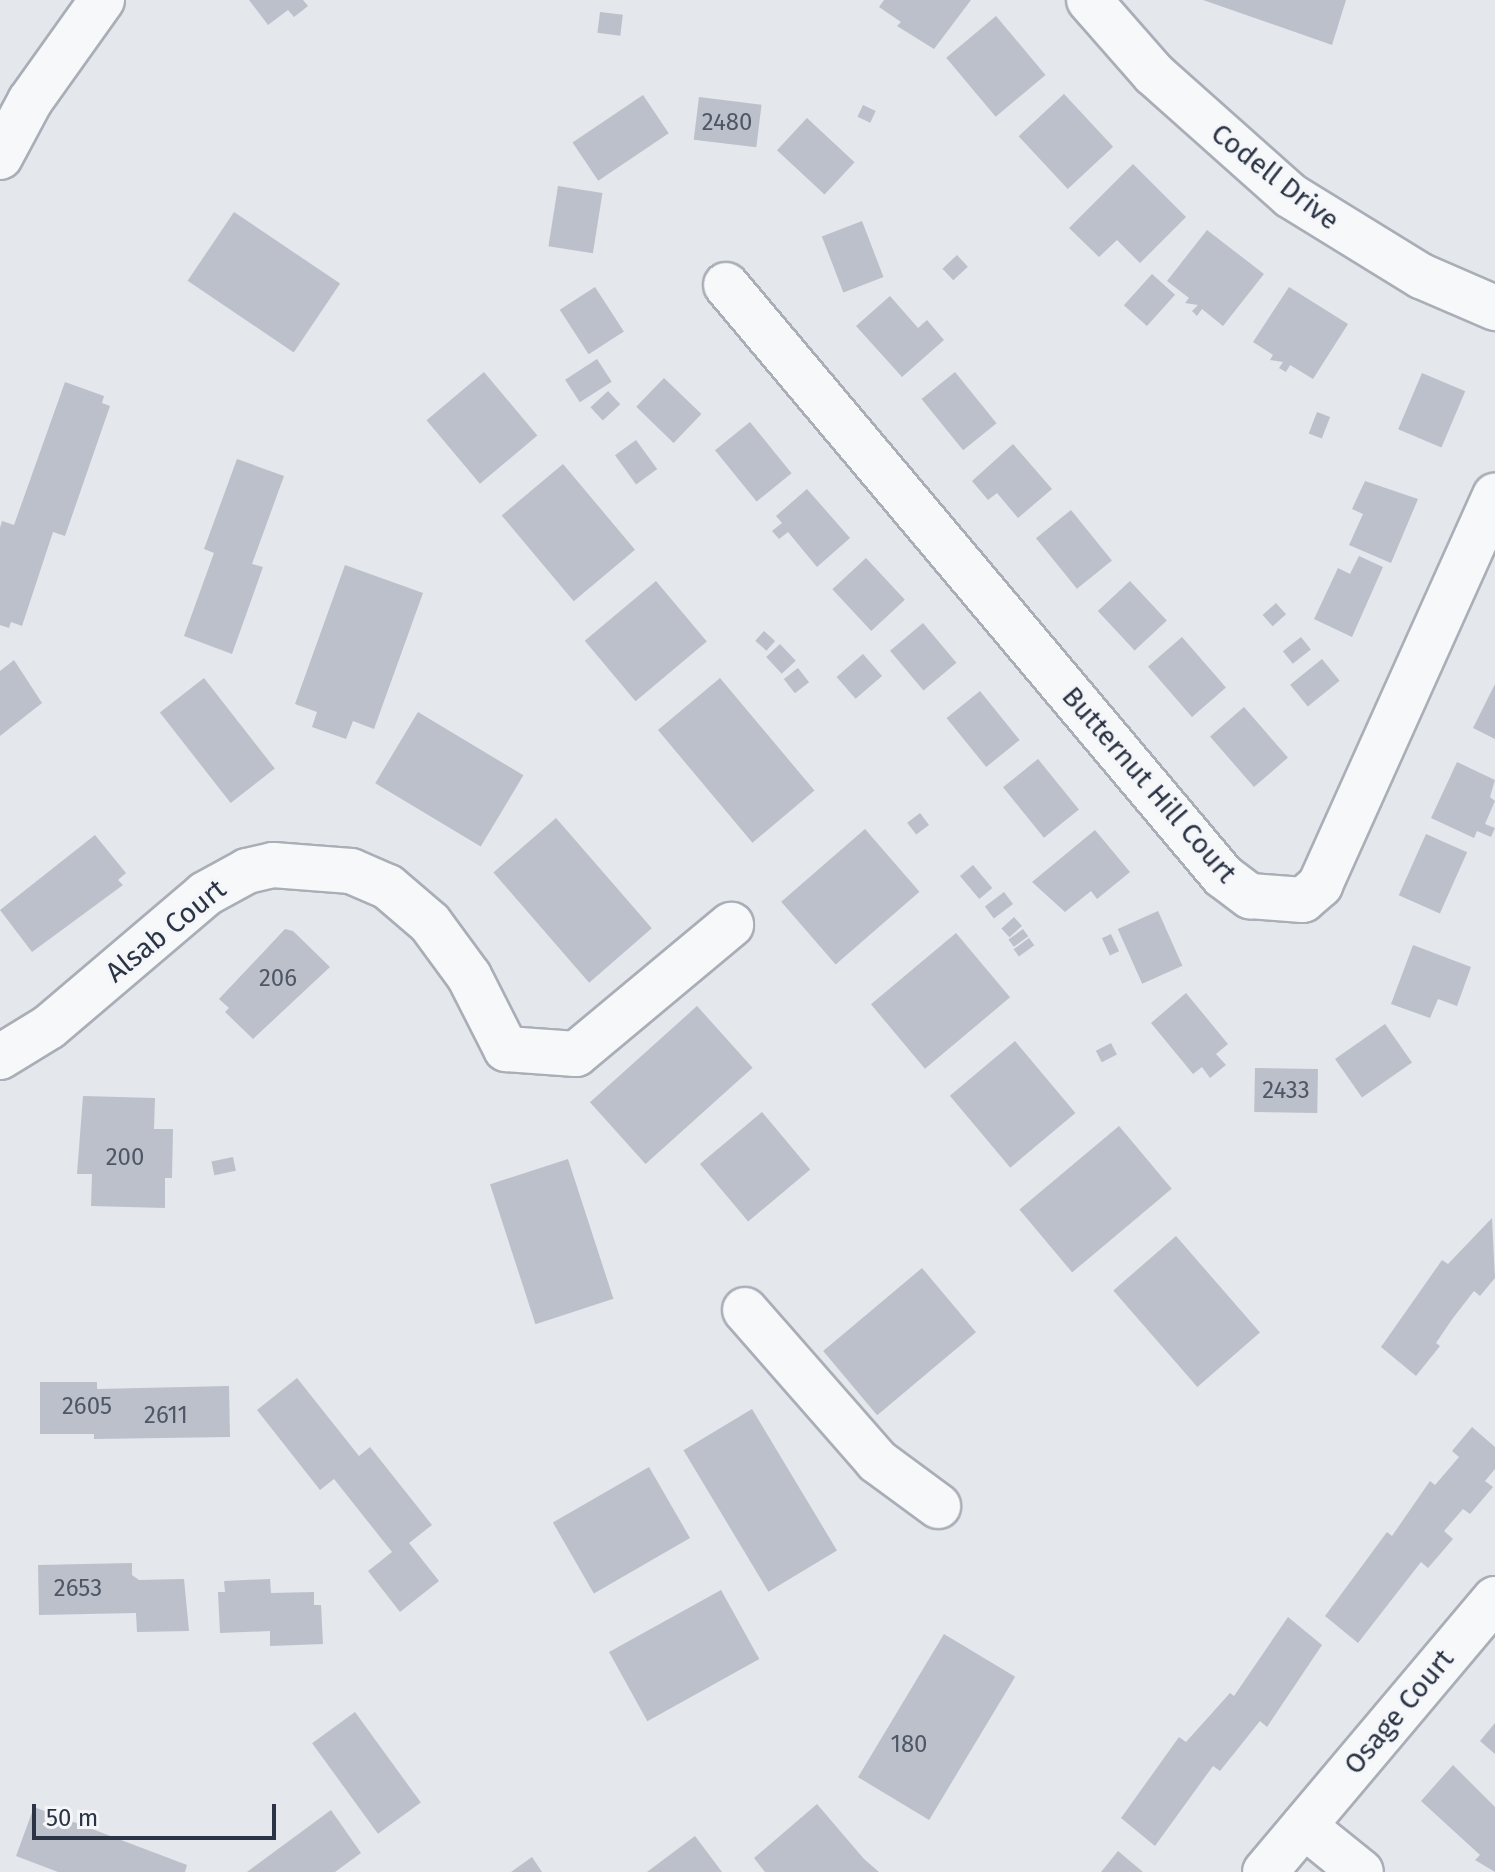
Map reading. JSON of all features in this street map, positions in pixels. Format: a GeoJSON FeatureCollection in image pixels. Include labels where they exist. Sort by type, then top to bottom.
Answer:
{"type":"FeatureCollection","features":[{"type":"Feature","properties":{"kind":"street"},"geometry":{"type":"LineString","coordinates":[[0,157],[30,101],[102,0]]}},
{"type":"Feature","properties":{"kind":"street","name":"Codell Drive"},"geometry":{"type":"LineString","coordinates":[[1089,0],[1165,84],[1291,196],[1421,276],[1495,308]]}},
{"type":"Feature","properties":{"kind":"street","name":"Butternut Hill Court"},"geometry":{"type":"LineString","coordinates":[[726,285],[1223,876],[1250,896],[1303,900],[1320,885],[1495,495]]}},
{"type":"Feature","properties":{"kind":"street","name":"Alsab Court"},"geometry":{"type":"LineString","coordinates":[[0,1057],[49,1027],[205,894],[247,871],[273,865],[351,871],[388,887],[430,923],[469,976],[506,1049],[576,1054],[731,925]]}},
{"type":"Feature","properties":{"kind":"street"},"geometry":{"type":"LineString","coordinates":[[745,1310],[877,1461],[938,1506]]}},
{"type":"Feature","properties":{"kind":"street","name":"Osage Court"},"geometry":{"type":"LineString","coordinates":[[1265,1872],[1495,1599]]}},
{"type":"Feature","properties":{"kind":"street"},"geometry":{"type":"LineString","coordinates":[[1304,1826],[1361,1872]]}},
{"type":"Feature","properties":{"kind":"building"},"geometry":{"type":"Polygon","coordinates":[[[249,0],[303,0],[308,6],[294,17],[288,10],[268,25],[249,0]]]}},
{"type":"Feature","properties":{"kind":"building"},"geometry":{"type":"Polygon","coordinates":[[[884,0],[971,0],[934,49],[897,26],[901,22],[879,7],[884,0]]]}},
{"type":"Feature","properties":{"kind":"building"},"geometry":{"type":"Polygon","coordinates":[[[1203,0],[1346,0],[1332,45],[1203,0]]]}},
{"type":"Feature","properties":{"kind":"building"},"geometry":{"type":"Polygon","coordinates":[[[600,12],[623,15],[620,36],[597,33],[600,12]]]}},
{"type":"Feature","properties":{"kind":"building"},"geometry":{"type":"Polygon","coordinates":[[[996,16],[1045,75],[996,117],[946,58],[996,16]]]}},
{"type":"Feature","properties":{"kind":"building"},"geometry":{"type":"Polygon","coordinates":[[[1064,94],[1113,147],[1068,189],[1019,136],[1064,94]]]}},
{"type":"Feature","properties":{"kind":"building"},"geometry":{"type":"Polygon","coordinates":[[[643,95],[669,133],[598,181],[573,143],[643,95]]]}},
{"type":"Feature","properties":{"kind":"building"},"geometry":{"type":"Polygon","coordinates":[[[699,97],[762,105],[756,147],[694,140],[699,97]]]}},
{"type":"Feature","properties":{"kind":"building"},"geometry":{"type":"Polygon","coordinates":[[[863,105],[876,111],[870,123],[858,117],[863,105]]]}},
{"type":"Feature","properties":{"kind":"building"},"geometry":{"type":"Polygon","coordinates":[[[807,118],[855,162],[825,195],[777,150],[807,118]]]}},
{"type":"Feature","properties":{"kind":"building"},"geometry":{"type":"Polygon","coordinates":[[[1133,164],[1186,217],[1140,263],[1117,240],[1099,257],[1069,228],[1133,164]]]}},
{"type":"Feature","properties":{"kind":"building"},"geometry":{"type":"Polygon","coordinates":[[[558,186],[602,193],[593,253],[548,246],[558,186]]]}},
{"type":"Feature","properties":{"kind":"building"},"geometry":{"type":"Polygon","coordinates":[[[234,212],[340,284],[294,352],[188,281],[234,212]]]}},
{"type":"Feature","properties":{"kind":"building"},"geometry":{"type":"Polygon","coordinates":[[[862,221],[884,277],[843,292],[822,236],[862,221]]]}},
{"type":"Feature","properties":{"kind":"building"},"geometry":{"type":"Polygon","coordinates":[[[1207,230],[1264,274],[1223,326],[1202,309],[1197,316],[1192,311],[1198,305],[1185,303],[1189,298],[1167,281],[1207,230]]]}},
{"type":"Feature","properties":{"kind":"building"},"geometry":{"type":"Polygon","coordinates":[[[957,255],[968,267],[953,280],[942,269],[957,255]]]}},
{"type":"Feature","properties":{"kind":"building"},"geometry":{"type":"Polygon","coordinates":[[[1152,274],[1175,295],[1147,326],[1124,305],[1152,274]]]}},
{"type":"Feature","properties":{"kind":"building"},"geometry":{"type":"Polygon","coordinates":[[[595,287],[624,331],[589,354],[560,310],[595,287]]]}},
{"type":"Feature","properties":{"kind":"building"},"geometry":{"type":"Polygon","coordinates":[[[1289,287],[1348,324],[1313,379],[1290,365],[1286,372],[1279,368],[1283,362],[1270,360],[1273,355],[1253,342],[1289,287]]]}},
{"type":"Feature","properties":{"kind":"building"},"geometry":{"type":"Polygon","coordinates":[[[890,296],[918,328],[927,320],[944,340],[902,377],[856,326],[890,296]]]}},
{"type":"Feature","properties":{"kind":"building"},"geometry":{"type":"Polygon","coordinates":[[[597,359],[612,382],[580,402],[565,380],[597,359]]]}},
{"type":"Feature","properties":{"kind":"building"},"geometry":{"type":"Polygon","coordinates":[[[484,372],[537,436],[480,484],[427,420],[484,372]]]}},
{"type":"Feature","properties":{"kind":"building"},"geometry":{"type":"Polygon","coordinates":[[[955,372],[997,423],[963,450],[922,399],[955,372]]]}},
{"type":"Feature","properties":{"kind":"building"},"geometry":{"type":"Polygon","coordinates":[[[1422,373],[1465,391],[1441,448],[1398,429],[1422,373]]]}},
{"type":"Feature","properties":{"kind":"building"},"geometry":{"type":"Polygon","coordinates":[[[664,378],[701,414],[674,443],[636,407],[664,378]]]}},
{"type":"Feature","properties":{"kind":"building"},"geometry":{"type":"Polygon","coordinates":[[[65,382],[104,396],[102,403],[110,406],[65,536],[53,532],[22,626],[11,622],[9,628],[0,625],[0,528],[2,521],[14,525],[65,382]]]}},
{"type":"Feature","properties":{"kind":"building"},"geometry":{"type":"Polygon","coordinates":[[[608,391],[620,404],[603,421],[590,407],[608,391]]]}},
{"type":"Feature","properties":{"kind":"building"},"geometry":{"type":"Polygon","coordinates":[[[1317,412],[1330,417],[1322,438],[1309,433],[1317,412]]]}},
{"type":"Feature","properties":{"kind":"building"},"geometry":{"type":"Polygon","coordinates":[[[750,422],[792,473],[757,502],[715,450],[750,422]]]}},
{"type":"Feature","properties":{"kind":"building"},"geometry":{"type":"Polygon","coordinates":[[[636,440],[657,469],[636,484],[615,455],[636,440]]]}},
{"type":"Feature","properties":{"kind":"building"},"geometry":{"type":"Polygon","coordinates":[[[1013,444],[1052,489],[1018,518],[997,493],[988,500],[972,481],[1013,444]]]}},
{"type":"Feature","properties":{"kind":"building"},"geometry":{"type":"Polygon","coordinates":[[[237,459],[284,476],[252,564],[263,567],[232,654],[184,636],[214,553],[204,549],[237,459]]]}},
{"type":"Feature","properties":{"kind":"building"},"geometry":{"type":"Polygon","coordinates":[[[563,464],[635,550],[574,601],[502,515],[563,464]]]}},
{"type":"Feature","properties":{"kind":"building"},"geometry":{"type":"Polygon","coordinates":[[[1365,481],[1418,499],[1391,563],[1349,545],[1363,514],[1352,509],[1365,481]]]}},
{"type":"Feature","properties":{"kind":"building"},"geometry":{"type":"Polygon","coordinates":[[[807,489],[850,538],[817,567],[788,532],[779,539],[772,531],[782,523],[776,516],[807,489]]]}},
{"type":"Feature","properties":{"kind":"building"},"geometry":{"type":"Polygon","coordinates":[[[1071,510],[1112,561],[1077,589],[1036,538],[1071,510]]]}},
{"type":"Feature","properties":{"kind":"building"},"geometry":{"type":"Polygon","coordinates":[[[1359,556],[1383,567],[1352,637],[1314,619],[1338,568],[1350,574],[1359,556]]]}},
{"type":"Feature","properties":{"kind":"building"},"geometry":{"type":"Polygon","coordinates":[[[866,558],[905,600],[871,631],[832,589],[866,558]]]}},
{"type":"Feature","properties":{"kind":"building"},"geometry":{"type":"Polygon","coordinates":[[[345,565],[423,593],[374,729],[353,721],[346,739],[312,727],[317,712],[295,704],[345,565]]]}},
{"type":"Feature","properties":{"kind":"building"},"geometry":{"type":"Polygon","coordinates":[[[656,581],[707,642],[636,701],[585,641],[656,581]]]}},
{"type":"Feature","properties":{"kind":"building"},"geometry":{"type":"Polygon","coordinates":[[[1130,581],[1167,620],[1135,651],[1098,611],[1130,581]]]}},
{"type":"Feature","properties":{"kind":"building"},"geometry":{"type":"Polygon","coordinates":[[[1276,603],[1286,614],[1273,626],[1263,615],[1276,603]]]}},
{"type":"Feature","properties":{"kind":"building"},"geometry":{"type":"Polygon","coordinates":[[[923,623],[956,663],[923,690],[890,651],[923,623]]]}},
{"type":"Feature","properties":{"kind":"building"},"geometry":{"type":"Polygon","coordinates":[[[764,631],[775,641],[766,651],[755,641],[764,631]]]}},
{"type":"Feature","properties":{"kind":"building"},"geometry":{"type":"Polygon","coordinates":[[[1182,637],[1226,688],[1192,717],[1148,667],[1182,637]]]}},
{"type":"Feature","properties":{"kind":"building"},"geometry":{"type":"Polygon","coordinates":[[[1301,637],[1311,650],[1293,664],[1283,651],[1301,637]]]}},
{"type":"Feature","properties":{"kind":"building"},"geometry":{"type":"Polygon","coordinates":[[[780,644],[796,661],[782,674],[766,657],[780,644]]]}},
{"type":"Feature","properties":{"kind":"building"},"geometry":{"type":"Polygon","coordinates":[[[863,654],[882,676],[856,699],[837,677],[863,654]]]}},
{"type":"Feature","properties":{"kind":"building"},"geometry":{"type":"Polygon","coordinates":[[[1322,659],[1340,681],[1308,707],[1290,685],[1322,659]]]}},
{"type":"Feature","properties":{"kind":"building"},"geometry":{"type":"Polygon","coordinates":[[[14,660],[42,703],[0,736],[0,671],[14,660]]]}},
{"type":"Feature","properties":{"kind":"building"},"geometry":{"type":"Polygon","coordinates":[[[798,668],[809,682],[795,693],[784,679],[798,668]]]}},
{"type":"Feature","properties":{"kind":"building"},"geometry":{"type":"Polygon","coordinates":[[[204,678],[275,769],[231,803],[160,712],[204,678]]]}},
{"type":"Feature","properties":{"kind":"building"},"geometry":{"type":"Polygon","coordinates":[[[720,678],[814,791],[752,843],[658,730],[720,678]]]}},
{"type":"Feature","properties":{"kind":"building"},"geometry":{"type":"Polygon","coordinates":[[[1495,684],[1495,739],[1473,728],[1495,684]]]}},
{"type":"Feature","properties":{"kind":"building"},"geometry":{"type":"Polygon","coordinates":[[[980,691],[1020,740],[986,767],[947,718],[980,691]]]}},
{"type":"Feature","properties":{"kind":"building"},"geometry":{"type":"Polygon","coordinates":[[[1244,707],[1288,758],[1254,787],[1210,737],[1244,707]]]}},
{"type":"Feature","properties":{"kind":"building"},"geometry":{"type":"Polygon","coordinates":[[[418,712],[523,775],[481,846],[375,783],[418,712]]]}},
{"type":"Feature","properties":{"kind":"building"},"geometry":{"type":"Polygon","coordinates":[[[1038,759],[1079,810],[1044,838],[1003,787],[1038,759]]]}},
{"type":"Feature","properties":{"kind":"building"},"geometry":{"type":"Polygon","coordinates":[[[1457,762],[1495,780],[1490,797],[1495,801],[1485,824],[1495,828],[1491,837],[1477,831],[1474,838],[1431,818],[1457,762]]]}},
{"type":"Feature","properties":{"kind":"building"},"geometry":{"type":"Polygon","coordinates":[[[920,813],[929,825],[916,835],[907,823],[920,813]]]}},
{"type":"Feature","properties":{"kind":"building"},"geometry":{"type":"Polygon","coordinates":[[[556,818],[652,928],[589,983],[493,872],[556,818]]]}},
{"type":"Feature","properties":{"kind":"building"},"geometry":{"type":"Polygon","coordinates":[[[865,829],[919,892],[836,964],[781,902],[865,829]]]}},
{"type":"Feature","properties":{"kind":"building"},"geometry":{"type":"Polygon","coordinates":[[[1095,830],[1130,872],[1097,899],[1091,891],[1065,912],[1032,882],[1095,830]]]}},
{"type":"Feature","properties":{"kind":"building"},"geometry":{"type":"Polygon","coordinates":[[[1426,834],[1467,852],[1440,914],[1399,895],[1426,834]]]}},
{"type":"Feature","properties":{"kind":"building"},"geometry":{"type":"Polygon","coordinates":[[[95,835],[126,873],[118,880],[123,885],[32,952],[0,910],[95,835]]]}},
{"type":"Feature","properties":{"kind":"building"},"geometry":{"type":"Polygon","coordinates":[[[973,865],[992,888],[979,899],[960,876],[973,865]]]}},
{"type":"Feature","properties":{"kind":"building"},"geometry":{"type":"Polygon","coordinates":[[[1004,892],[1013,904],[994,918],[985,906],[1004,892]]]}},
{"type":"Feature","properties":{"kind":"building"},"geometry":{"type":"Polygon","coordinates":[[[1158,911],[1182,966],[1142,984],[1118,929],[1158,911]]]}},
{"type":"Feature","properties":{"kind":"building"},"geometry":{"type":"Polygon","coordinates":[[[1014,917],[1022,926],[1009,937],[1001,928],[1014,917]]]}},
{"type":"Feature","properties":{"kind":"building"},"geometry":{"type":"Polygon","coordinates":[[[285,929],[293,931],[330,967],[253,1039],[225,1012],[229,1008],[219,999],[285,929]]]}},
{"type":"Feature","properties":{"kind":"building"},"geometry":{"type":"Polygon","coordinates":[[[1023,929],[1028,936],[1014,947],[1008,940],[1023,929]]]}},
{"type":"Feature","properties":{"kind":"building"},"geometry":{"type":"Polygon","coordinates":[[[956,933],[1010,997],[925,1069],[871,1004],[956,933]]]}},
{"type":"Feature","properties":{"kind":"building"},"geometry":{"type":"Polygon","coordinates":[[[1111,934],[1119,951],[1110,955],[1102,938],[1111,934]]]}},
{"type":"Feature","properties":{"kind":"building"},"geometry":{"type":"Polygon","coordinates":[[[1029,938],[1034,945],[1019,956],[1014,949],[1029,938]]]}},
{"type":"Feature","properties":{"kind":"building"},"geometry":{"type":"Polygon","coordinates":[[[1413,945],[1471,967],[1457,1006],[1438,999],[1430,1018],[1391,1004],[1413,945]]]}},
{"type":"Feature","properties":{"kind":"building"},"geometry":{"type":"Polygon","coordinates":[[[1186,993],[1228,1044],[1216,1054],[1226,1065],[1210,1078],[1202,1067],[1193,1074],[1151,1023],[1186,993]]]}},
{"type":"Feature","properties":{"kind":"building"},"geometry":{"type":"Polygon","coordinates":[[[697,1006],[753,1068],[646,1164],[590,1102],[697,1006]]]}},
{"type":"Feature","properties":{"kind":"building"},"geometry":{"type":"Polygon","coordinates":[[[1385,1024],[1412,1063],[1362,1097],[1335,1059],[1385,1024]]]}},
{"type":"Feature","properties":{"kind":"building"},"geometry":{"type":"Polygon","coordinates":[[[1015,1041],[1075,1113],[1010,1168],[950,1096],[1015,1041]]]}},
{"type":"Feature","properties":{"kind":"building"},"geometry":{"type":"Polygon","coordinates":[[[1111,1043],[1117,1055],[1102,1062],[1096,1051],[1111,1043]]]}},
{"type":"Feature","properties":{"kind":"building"},"geometry":{"type":"Polygon","coordinates":[[[1255,1068],[1318,1069],[1317,1113],[1254,1112],[1255,1068]]]}},
{"type":"Feature","properties":{"kind":"building"},"geometry":{"type":"Polygon","coordinates":[[[83,1096],[155,1098],[154,1129],[173,1129],[172,1178],[165,1178],[165,1208],[91,1206],[92,1174],[77,1174],[83,1096]]]}},
{"type":"Feature","properties":{"kind":"building"},"geometry":{"type":"Polygon","coordinates":[[[762,1112],[810,1169],[748,1222],[700,1164],[762,1112]]]}},
{"type":"Feature","properties":{"kind":"building"},"geometry":{"type":"Polygon","coordinates":[[[1119,1126],[1172,1189],[1072,1272],[1019,1210],[1119,1126]]]}},
{"type":"Feature","properties":{"kind":"building"},"geometry":{"type":"Polygon","coordinates":[[[233,1157],[236,1171],[214,1175],[211,1162],[233,1157]]]}},
{"type":"Feature","properties":{"kind":"building"},"geometry":{"type":"Polygon","coordinates":[[[568,1159],[613,1299],[535,1324],[490,1184],[568,1159]]]}},
{"type":"Feature","properties":{"kind":"building"},"geometry":{"type":"Polygon","coordinates":[[[1492,1218],[1495,1278],[1480,1296],[1474,1291],[1436,1343],[1440,1346],[1416,1376],[1381,1347],[1442,1260],[1448,1264],[1492,1218]]]}},
{"type":"Feature","properties":{"kind":"building"},"geometry":{"type":"Polygon","coordinates":[[[1176,1236],[1260,1333],[1197,1387],[1113,1290],[1176,1236]]]}},
{"type":"Feature","properties":{"kind":"building"},"geometry":{"type":"Polygon","coordinates":[[[922,1268],[976,1332],[877,1415],[823,1351],[922,1268]]]}},
{"type":"Feature","properties":{"kind":"building"},"geometry":{"type":"Polygon","coordinates":[[[297,1378],[359,1456],[370,1447],[432,1525],[409,1543],[439,1581],[400,1612],[368,1571],[392,1552],[334,1479],[320,1490],[257,1410],[297,1378]]]}},
{"type":"Feature","properties":{"kind":"building"},"geometry":{"type":"Polygon","coordinates":[[[40,1382],[97,1382],[97,1389],[229,1386],[230,1437],[94,1439],[94,1434],[40,1434],[40,1382]]]}},
{"type":"Feature","properties":{"kind":"building"},"geometry":{"type":"Polygon","coordinates":[[[752,1409],[837,1550],[768,1592],[683,1450],[752,1409]]]}},
{"type":"Feature","properties":{"kind":"building"},"geometry":{"type":"Polygon","coordinates":[[[1472,1427],[1495,1447],[1495,1469],[1485,1481],[1493,1487],[1470,1514],[1463,1509],[1444,1531],[1453,1539],[1428,1568],[1421,1562],[1358,1643],[1325,1616],[1387,1532],[1392,1536],[1430,1481],[1435,1485],[1459,1457],[1452,1451],[1472,1427]]]}},
{"type":"Feature","properties":{"kind":"building"},"geometry":{"type":"Polygon","coordinates":[[[649,1467],[690,1538],[594,1594],[553,1522],[649,1467]]]}},
{"type":"Feature","properties":{"kind":"building"},"geometry":{"type":"Polygon","coordinates":[[[132,1563],[132,1575],[139,1580],[184,1579],[189,1631],[137,1632],[136,1613],[39,1615],[38,1565],[132,1563]]]}},
{"type":"Feature","properties":{"kind":"building"},"geometry":{"type":"Polygon","coordinates":[[[270,1579],[271,1593],[314,1592],[314,1605],[321,1605],[323,1644],[270,1646],[270,1631],[220,1633],[218,1592],[225,1592],[224,1581],[270,1579]]]}},
{"type":"Feature","properties":{"kind":"building"},"geometry":{"type":"Polygon","coordinates":[[[721,1590],[759,1659],[647,1721],[609,1652],[721,1590]]]}},
{"type":"Feature","properties":{"kind":"building"},"geometry":{"type":"Polygon","coordinates":[[[1288,1617],[1322,1645],[1267,1727],[1260,1721],[1220,1771],[1213,1766],[1155,1846],[1121,1818],[1179,1737],[1186,1742],[1230,1693],[1234,1696],[1288,1617]]]}},
{"type":"Feature","properties":{"kind":"building"},"geometry":{"type":"Polygon","coordinates":[[[944,1634],[1015,1677],[929,1820],[858,1777],[944,1634]]]}},
{"type":"Feature","properties":{"kind":"building"},"geometry":{"type":"Polygon","coordinates":[[[355,1712],[421,1803],[378,1834],[312,1743],[355,1712]]]}},
{"type":"Feature","properties":{"kind":"building"},"geometry":{"type":"Polygon","coordinates":[[[1495,1723],[1495,1754],[1480,1741],[1495,1723]]]}},
{"type":"Feature","properties":{"kind":"building"},"geometry":{"type":"Polygon","coordinates":[[[1453,1765],[1495,1807],[1495,1872],[1475,1860],[1480,1855],[1421,1801],[1453,1765]]]}},
{"type":"Feature","properties":{"kind":"building"},"geometry":{"type":"Polygon","coordinates":[[[817,1804],[879,1872],[765,1872],[754,1858],[817,1804]]]}},
{"type":"Feature","properties":{"kind":"building"},"geometry":{"type":"Polygon","coordinates":[[[34,1807],[187,1865],[185,1872],[58,1872],[16,1856],[34,1807]]]}},
{"type":"Feature","properties":{"kind":"building"},"geometry":{"type":"Polygon","coordinates":[[[331,1810],[361,1853],[335,1872],[247,1872],[331,1810]]]}},
{"type":"Feature","properties":{"kind":"building"},"geometry":{"type":"Polygon","coordinates":[[[695,1836],[722,1872],[647,1872],[695,1836]]]}},
{"type":"Feature","properties":{"kind":"building"},"geometry":{"type":"Polygon","coordinates":[[[1118,1851],[1143,1872],[1101,1872],[1118,1851]]]}},
{"type":"Feature","properties":{"kind":"building"},"geometry":{"type":"Polygon","coordinates":[[[532,1857],[542,1872],[511,1872],[532,1857]]]}}]}
